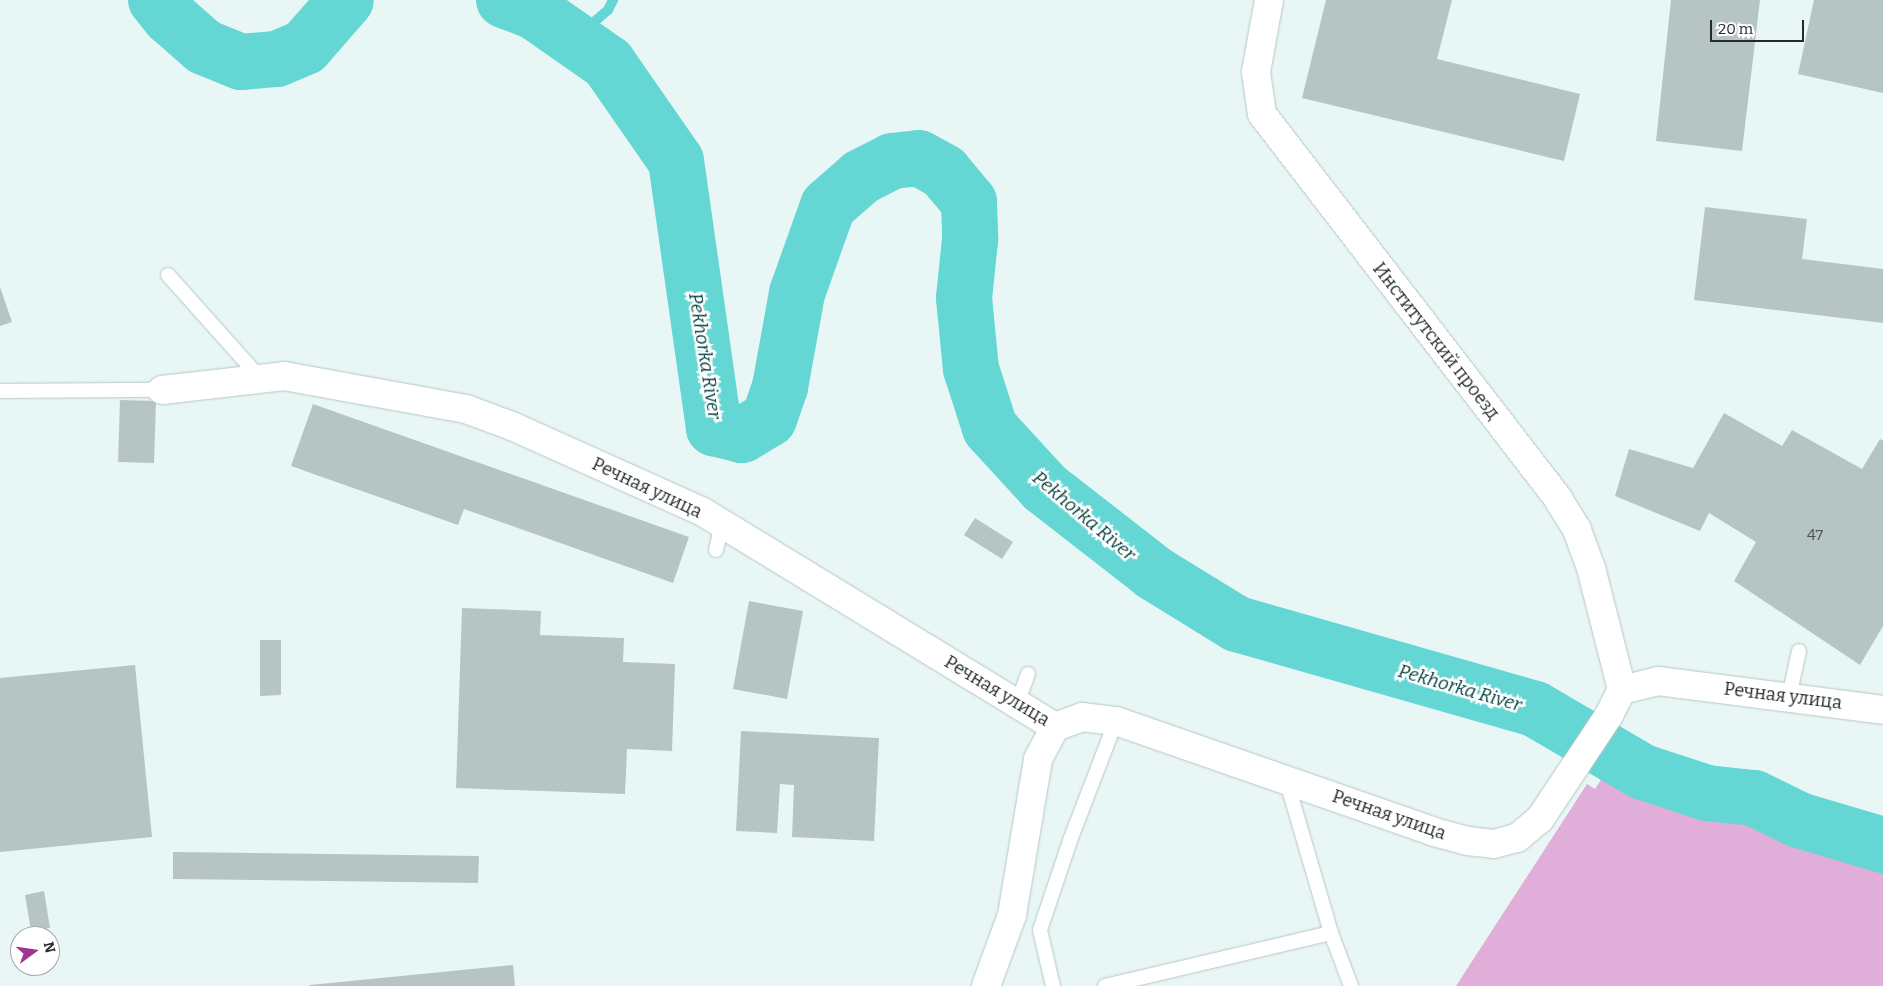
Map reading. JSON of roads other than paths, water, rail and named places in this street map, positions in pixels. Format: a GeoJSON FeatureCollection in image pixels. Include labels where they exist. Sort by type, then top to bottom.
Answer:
{"type":"FeatureCollection","features":[{"type":"Feature","properties":{"kind":"street","name":"Институтский проезд"},"geometry":{"type":"LineString","coordinates":[[1269,0],[1256,72],[1262,114],[1558,499],[1577,530],[1591,568],[1622,690]]}},
{"type":"Feature","properties":{"kind":"street","name":"Речная улица"},"geometry":{"type":"LineString","coordinates":[[162,390],[284,376],[332,383],[466,409],[512,426],[722,524],[1055,727],[1082,716],[1116,721],[1434,832],[1467,841],[1494,844],[1517,838],[1540,819],[1609,716],[1622,690],[1658,681],[1883,710]]}},
{"type":"Feature","properties":{"kind":"street"},"geometry":{"type":"LineString","coordinates":[[986,986],[1012,914],[1038,759],[1055,727]]}},
{"type":"Feature","properties":{"kind":"lane"},"geometry":{"type":"LineString","coordinates":[[168,275],[260,378]]}},
{"type":"Feature","properties":{"kind":"lane"},"geometry":{"type":"LineString","coordinates":[[0,391],[162,390]]}},
{"type":"Feature","properties":{"kind":"lane"},"geometry":{"type":"LineString","coordinates":[[716,550],[722,524]]}},
{"type":"Feature","properties":{"kind":"lane"},"geometry":{"type":"LineString","coordinates":[[1789,697],[1799,651]]}},
{"type":"Feature","properties":{"kind":"lane"},"geometry":{"type":"LineString","coordinates":[[1016,704],[1028,674]]}},
{"type":"Feature","properties":{"kind":"lane"},"geometry":{"type":"LineString","coordinates":[[1053,986],[1040,930],[1071,838],[1116,721]]}},
{"type":"Feature","properties":{"kind":"lane"},"geometry":{"type":"LineString","coordinates":[[1286,779],[1331,932],[1351,986]]}},
{"type":"Feature","properties":{"kind":"lane"},"geometry":{"type":"LineString","coordinates":[[1105,986],[1331,932]]}},
{"type":"Feature","properties":{"kind":"waterway","name":"Pekhorka River"},"geometry":{"type":"LineString","coordinates":[[156,0],[170,17],[204,47],[241,62],[277,59],[305,47],[346,0]]}},
{"type":"Feature","properties":{"kind":"waterway","name":"Pekhorka River"},"geometry":{"type":"LineString","coordinates":[[504,0],[535,12],[608,63],[676,161],[714,428],[742,435],[769,419],[780,387],[797,293],[828,206],[861,177],[892,161],[919,158],[944,172],[969,202],[970,240],[964,298],[971,369],[990,428],[1045,488],[1154,573],[1237,624],[1535,709],[1643,772],[1707,793],[1754,798],[1799,820],[1883,845]]}},
{"type":"Feature","properties":{"kind":"waterway"},"geometry":{"type":"LineString","coordinates":[[574,39],[608,10],[613,0]]}}]}
